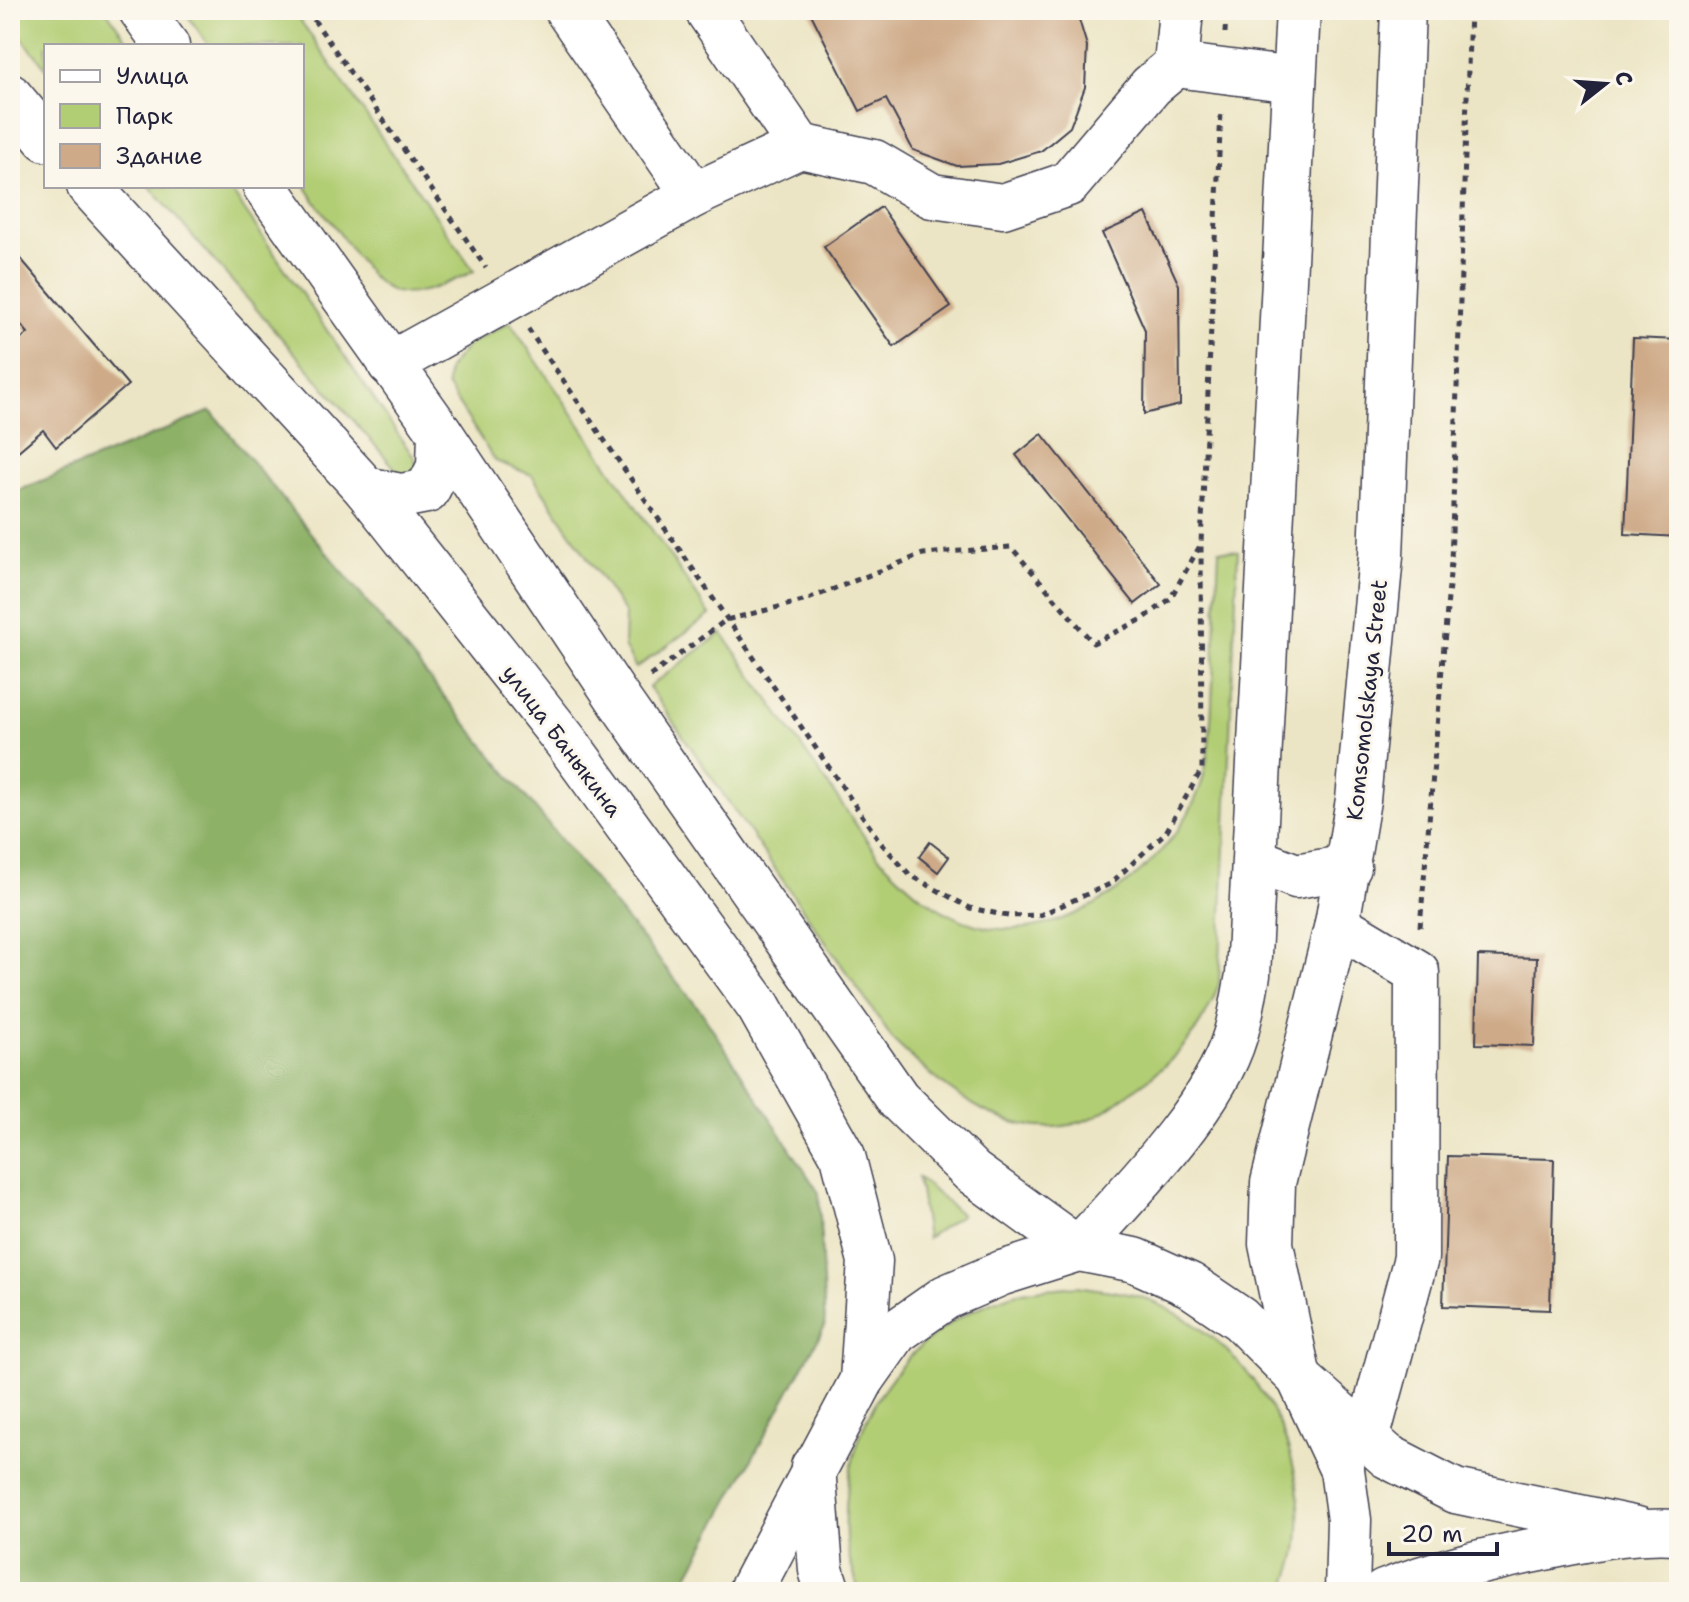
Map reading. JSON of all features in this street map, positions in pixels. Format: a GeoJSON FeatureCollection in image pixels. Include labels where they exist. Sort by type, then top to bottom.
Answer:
{"type":"FeatureCollection","features":[{"type":"Feature","properties":{"kind":"main road"},"geometry":{"type":"LineString","coordinates":[[141,10],[166,44]]}},
{"type":"Feature","properties":{"kind":"main road"},"geometry":{"type":"LineString","coordinates":[[567,10],[694,195]]}},
{"type":"Feature","properties":{"kind":"main road"},"geometry":{"type":"LineString","coordinates":[[707,10],[800,146]]}},
{"type":"Feature","properties":{"kind":"main road"},"geometry":{"type":"LineString","coordinates":[[390,364],[694,195],[800,146],[874,162],[932,196],[1003,206],[1068,184],[1151,86],[1176,65],[1181,10]]}},
{"type":"Feature","properties":{"kind":"main road"},"geometry":{"type":"LineString","coordinates":[[750,1592],[813,1467],[862,1380],[896,1332],[946,1297],[1002,1273],[1078,1249],[1159,1159],[1204,1098],[1235,1039],[1248,975],[1298,10]]}},
{"type":"Feature","properties":{"kind":"main road","name":"Komsomolskaya Street"},"geometry":{"type":"LineString","coordinates":[[1299,1378],[1271,1244],[1273,1183],[1349,867],[1374,658],[1381,556],[1403,10]]}},
{"type":"Feature","properties":{"kind":"main road"},"geometry":{"type":"LineString","coordinates":[[1176,65],[1294,80]]}},
{"type":"Feature","properties":{"kind":"main road"},"geometry":{"type":"LineString","coordinates":[[10,96],[44,137]]}},
{"type":"Feature","properties":{"kind":"main road","name":"улица Баныкина"},"geometry":{"type":"LineString","coordinates":[[91,188],[366,489],[567,743],[759,1007],[843,1156],[870,1261],[862,1380]]}},
{"type":"Feature","properties":{"kind":"main road"},"geometry":{"type":"LineString","coordinates":[[266,188],[440,432],[612,690],[898,1099],[972,1172],[1078,1249],[1135,1260],[1190,1285],[1240,1319],[1299,1378],[1387,1456],[1455,1491],[1658,1531]]}},
{"type":"Feature","properties":{"kind":"main road"},"geometry":{"type":"LineString","coordinates":[[366,489],[401,496],[427,491],[439,467],[440,432]]}},
{"type":"Feature","properties":{"kind":"main road"},"geometry":{"type":"LineString","coordinates":[[1255,860],[1296,876],[1349,867]]}},
{"type":"Feature","properties":{"kind":"main road"},"geometry":{"type":"LineString","coordinates":[[1337,924],[1417,972],[1416,1258],[1367,1439]]}},
{"type":"Feature","properties":{"kind":"main road"},"geometry":{"type":"LineString","coordinates":[[1299,1378],[1342,1470],[1349,1520],[1347,1592]]}},
{"type":"Feature","properties":{"kind":"main road"},"geometry":{"type":"LineString","coordinates":[[813,1467],[821,1570],[828,1592]]}},
{"type":"Feature","properties":{"kind":"main road"},"geometry":{"type":"LineString","coordinates":[[1384,1592],[1426,1575],[1476,1562],[1658,1531]]}},
{"type":"Feature","properties":{"kind":"path"},"geometry":{"type":"LineString","coordinates":[[726,620],[881,843],[910,875],[970,908],[1008,916],[1040,915],[1110,884],[1166,832],[1202,769],[1201,543],[1226,10]]}},
{"type":"Feature","properties":{"kind":"path"},"geometry":{"type":"LineString","coordinates":[[1417,972],[1451,562],[1470,10]]}},
{"type":"Feature","properties":{"kind":"path"},"geometry":{"type":"LineString","coordinates":[[644,680],[726,620],[803,601],[923,554],[1011,547],[1093,643],[1143,619],[1170,599],[1201,543]]}},
{"type":"Feature","properties":{"kind":"green space"},"geometry":{"type":"Polygon","coordinates":[[[10,10],[106,10],[130,44],[44,44],[44,66],[10,23],[10,10]]]}},
{"type":"Feature","properties":{"kind":"green space"},"geometry":{"type":"Polygon","coordinates":[[[184,10],[293,10],[474,271],[424,291],[392,291],[379,283],[352,252],[304,182],[304,44],[208,44],[184,10]]]}},
{"type":"Feature","properties":{"kind":"green space"},"geometry":{"type":"Polygon","coordinates":[[[151,188],[229,188],[415,459],[416,475],[400,474],[151,188]]]}},
{"type":"Feature","properties":{"kind":"green space"},"geometry":{"type":"Polygon","coordinates":[[[510,322],[710,615],[636,668],[624,646],[625,614],[532,475],[495,461],[447,386],[448,369],[468,345],[510,322]]]}},
{"type":"Feature","properties":{"kind":"green space"},"geometry":{"type":"Polygon","coordinates":[[[211,411],[701,1011],[819,1193],[825,1326],[679,1592],[10,1592],[10,494],[211,411]]]}},
{"type":"Feature","properties":{"kind":"green space"},"geometry":{"type":"Polygon","coordinates":[[[1219,550],[1238,551],[1219,984],[1205,1015],[1187,1042],[1151,1077],[1104,1112],[1063,1126],[1036,1127],[1009,1121],[959,1096],[894,1041],[649,687],[722,633],[878,856],[911,888],[948,914],[976,925],[1010,929],[1044,925],[1078,913],[1111,894],[1141,871],[1167,844],[1187,815],[1201,785],[1209,747],[1212,709],[1219,550]]]}},
{"type":"Feature","properties":{"kind":"green space"},"geometry":{"type":"Polygon","coordinates":[[[918,1177],[961,1215],[927,1238],[918,1177]]]}},
{"type":"Feature","properties":{"kind":"green space"},"geometry":{"type":"Polygon","coordinates":[[[1077,1286],[1144,1298],[1181,1316],[1214,1339],[1242,1366],[1265,1398],[1283,1433],[1294,1470],[1299,1510],[1297,1551],[1284,1592],[859,1592],[846,1539],[847,1497],[854,1457],[867,1421],[885,1387],[909,1358],[938,1332],[971,1311],[1018,1293],[1077,1286]]]}},
{"type":"Feature","properties":{"kind":"building"},"geometry":{"type":"Polygon","coordinates":[[[809,10],[1081,10],[1077,13],[1087,46],[1085,87],[1070,127],[1041,151],[998,164],[957,166],[913,150],[886,99],[860,111],[809,10]]]}},
{"type":"Feature","properties":{"kind":"building"},"geometry":{"type":"Polygon","coordinates":[[[881,207],[951,307],[894,347],[824,247],[881,207]]]}},
{"type":"Feature","properties":{"kind":"building"},"geometry":{"type":"Polygon","coordinates":[[[1146,213],[1179,285],[1180,405],[1144,414],[1145,330],[1102,233],[1146,213]]]}},
{"type":"Feature","properties":{"kind":"building"},"geometry":{"type":"Polygon","coordinates":[[[10,246],[128,385],[56,447],[43,430],[10,458],[10,349],[28,333],[10,312],[10,246]]]}},
{"type":"Feature","properties":{"kind":"building"},"geometry":{"type":"Polygon","coordinates":[[[1633,338],[1679,340],[1679,537],[1625,534],[1633,338]]]}},
{"type":"Feature","properties":{"kind":"building"},"geometry":{"type":"Polygon","coordinates":[[[1042,434],[1161,584],[1135,604],[1016,455],[1042,434]]]}},
{"type":"Feature","properties":{"kind":"building"},"geometry":{"type":"Polygon","coordinates":[[[930,842],[949,857],[938,872],[919,857],[930,842]]]}},
{"type":"Feature","properties":{"kind":"building"},"geometry":{"type":"Polygon","coordinates":[[[1478,956],[1537,958],[1534,1046],[1476,1044],[1478,956]]]}},
{"type":"Feature","properties":{"kind":"building"},"geometry":{"type":"Polygon","coordinates":[[[1448,1156],[1554,1159],[1550,1310],[1443,1306],[1448,1156]]]}}]}
